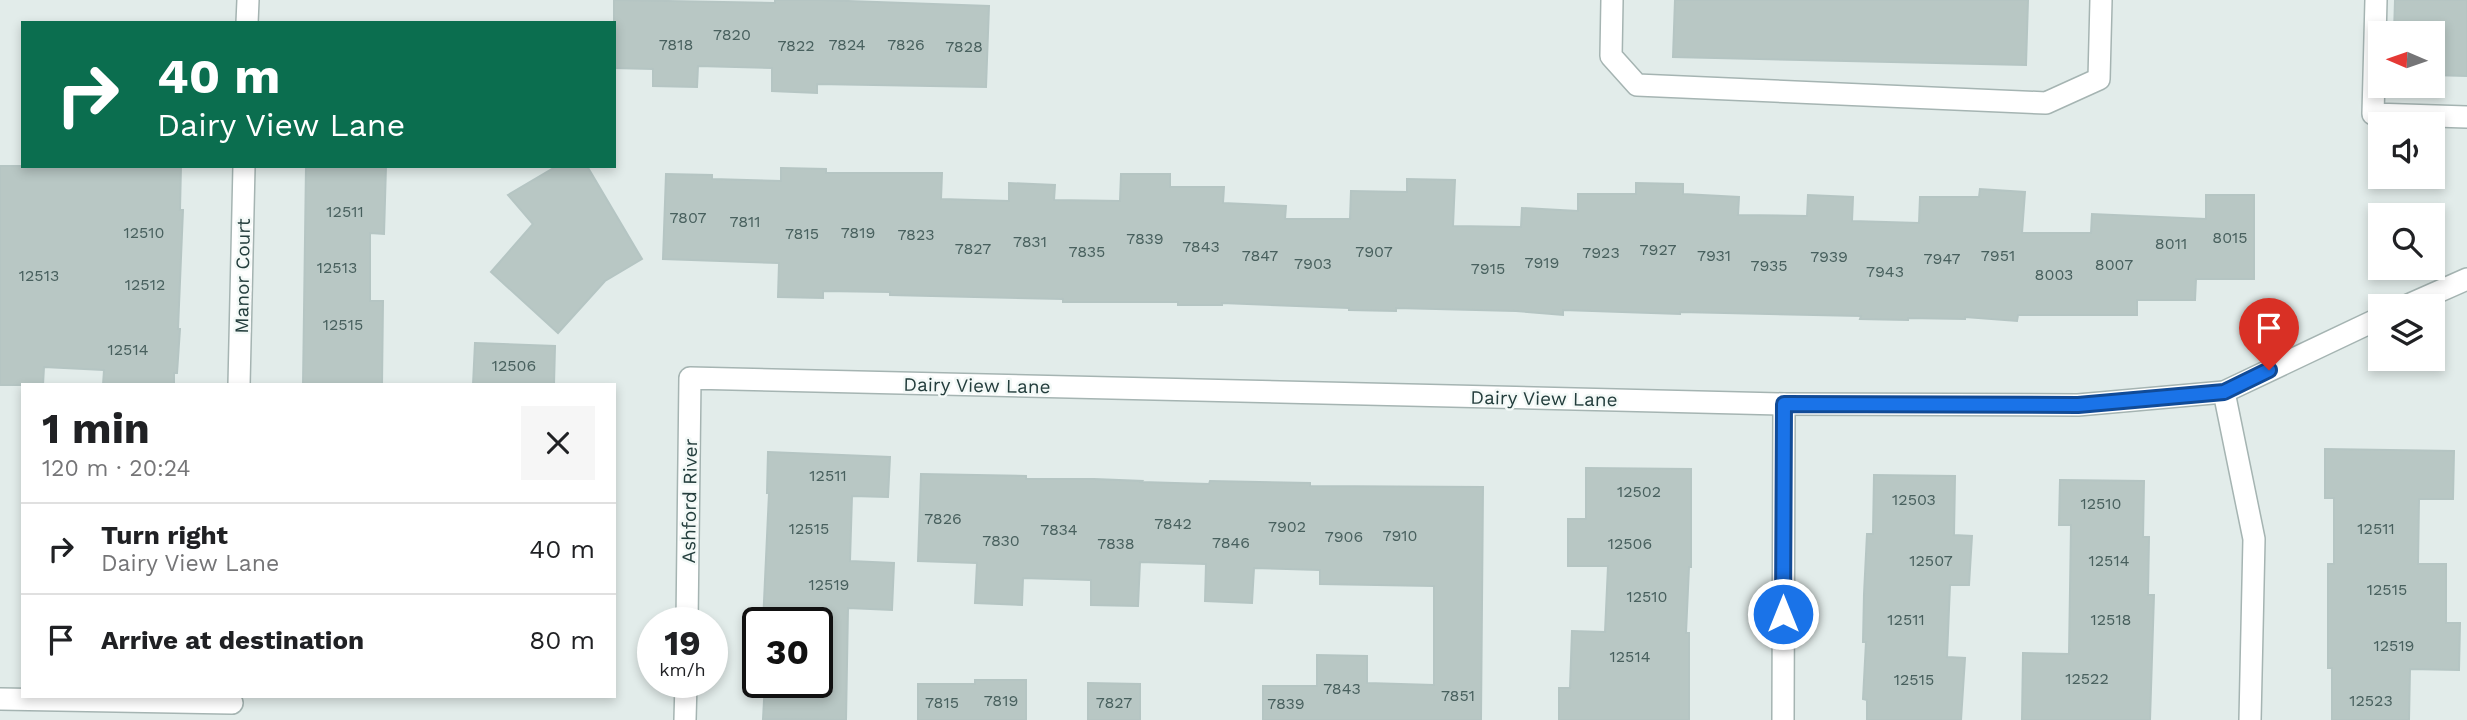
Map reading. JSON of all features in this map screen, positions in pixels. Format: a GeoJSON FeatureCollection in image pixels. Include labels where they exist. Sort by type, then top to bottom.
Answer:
{"type":"FeatureCollection","features":[{"type":"Feature","properties":{"kind":"street"},"geometry":{"type":"LineString","coordinates":[[247,21],[248,0]]}},
{"type":"Feature","properties":{"kind":"street"},"geometry":{"type":"LineString","coordinates":[[1612,0],[1611,56],[1637,85],[2046,103],[2099,79],[2101,0]]}},
{"type":"Feature","properties":{"kind":"street"},"geometry":{"type":"LineString","coordinates":[[2376,0],[2373,114],[2467,117]]}},
{"type":"Feature","properties":{"kind":"street","name":"Manor Court"},"geometry":{"type":"LineString","coordinates":[[239,383],[244,168]]}},
{"type":"Feature","properties":{"kind":"street"},"geometry":{"type":"LineString","coordinates":[[2433,294],[2467,279]]}},
{"type":"Feature","properties":{"kind":"street","name":"Dairy View Lane"},"geometry":{"type":"LineString","coordinates":[[690,378],[1784,404],[2078,405],[2224,392],[2368,324]]}},
{"type":"Feature","properties":{"kind":"street","name":"Ashford River"},"geometry":{"type":"LineString","coordinates":[[687,607],[690,378]]}},
{"type":"Feature","properties":{"kind":"street"},"geometry":{"type":"LineString","coordinates":[[2224,392],[2254,539],[2250,720]]}},
{"type":"Feature","properties":{"kind":"street"},"geometry":{"type":"LineString","coordinates":[[1783,720],[1784,404]]}},
{"type":"Feature","properties":{"kind":"street"},"geometry":{"type":"LineString","coordinates":[[685,720],[686,698]]}},
{"type":"Feature","properties":{"kind":"street"},"geometry":{"type":"LineString","coordinates":[[0,699],[232,707]]}},
{"type":"Feature","properties":{"kind":"building"},"geometry":{"type":"Polygon","coordinates":[[[614,0],[775,3],[775,0],[820,0],[989,6],[986,87],[817,84],[817,93],[772,91],[772,68],[698,66],[697,87],[653,86],[653,69],[616,68],[614,0]]]}},
{"type":"Feature","properties":{"kind":"building"},"geometry":{"type":"Polygon","coordinates":[[[1675,0],[2028,0],[2026,65],[1673,57],[1675,0]]]}},
{"type":"Feature","properties":{"kind":"building"},"geometry":{"type":"Polygon","coordinates":[[[2395,0],[2467,0],[2467,76],[2445,75],[2445,21],[2394,21],[2395,0]]]}},
{"type":"Feature","properties":{"kind":"building"},"geometry":{"type":"Polygon","coordinates":[[[0,166],[181,168],[180,210],[183,210],[180,329],[174,383],[103,383],[104,370],[44,367],[43,383],[0,385],[0,166]]]}},
{"type":"Feature","properties":{"kind":"building"},"geometry":{"type":"Polygon","coordinates":[[[306,168],[386,168],[384,234],[370,233],[370,301],[383,301],[382,383],[303,383],[306,168]]]}},
{"type":"Feature","properties":{"kind":"building"},"geometry":{"type":"Polygon","coordinates":[[[554,168],[588,168],[642,259],[605,281],[558,333],[491,272],[533,224],[508,195],[554,168]]]}},
{"type":"Feature","properties":{"kind":"building"},"geometry":{"type":"Polygon","coordinates":[[[781,168],[826,169],[826,173],[942,173],[941,199],[1009,201],[1009,183],[1055,185],[1054,200],[1120,201],[1121,174],[1170,174],[1170,187],[1224,187],[1223,203],[1286,206],[1285,219],[1350,219],[1351,191],[1407,192],[1407,179],[1455,180],[1453,226],[1521,227],[1522,208],[1578,211],[1578,194],[1636,194],[1636,183],[1683,184],[1683,194],[1739,197],[1738,215],[1807,216],[1808,195],[1853,197],[1852,221],[1919,223],[1920,197],[1979,197],[1980,189],[2025,192],[2022,233],[2091,233],[2092,214],[2206,219],[2206,195],[2254,195],[2254,279],[2196,279],[2195,300],[2137,300],[2137,315],[2018,315],[2017,321],[1965,317],[1908,320],[1860,319],[1861,316],[1680,312],[1563,310],[1563,315],[1396,308],[1396,311],[1349,310],[1222,303],[1178,305],[1178,302],[1063,302],[1063,299],[890,295],[890,292],[823,291],[823,298],[778,297],[779,263],[663,259],[666,174],[712,175],[712,179],[781,181],[781,168]]]}},
{"type":"Feature","properties":{"kind":"building"},"geometry":{"type":"Polygon","coordinates":[[[475,343],[555,346],[554,383],[473,383],[475,343]]]}},
{"type":"Feature","properties":{"kind":"building"},"geometry":{"type":"Polygon","coordinates":[[[2325,449],[2454,451],[2453,499],[2419,499],[2418,564],[2446,564],[2446,623],[2460,623],[2459,670],[2410,669],[2409,720],[2332,720],[2332,668],[2328,668],[2328,564],[2334,564],[2334,498],[2325,498],[2325,449]]]}},
{"type":"Feature","properties":{"kind":"building"},"geometry":{"type":"Polygon","coordinates":[[[768,452],[890,457],[888,497],[852,496],[850,561],[894,563],[892,610],[848,608],[846,720],[763,719],[764,698],[833,698],[833,607],[764,607],[768,452]]]}},
{"type":"Feature","properties":{"kind":"building"},"geometry":{"type":"Polygon","coordinates":[[[1586,468],[1691,469],[1691,567],[1686,633],[1689,633],[1689,720],[1559,720],[1559,688],[1570,688],[1572,631],[1605,632],[1608,566],[1568,566],[1568,519],[1586,519],[1586,468]]]}},
{"type":"Feature","properties":{"kind":"building"},"geometry":{"type":"Polygon","coordinates":[[[921,474],[1209,484],[1210,481],[1310,483],[1310,486],[1483,487],[1481,720],[1263,720],[1263,686],[1317,686],[1317,655],[1367,656],[1367,683],[1434,685],[1434,586],[1320,584],[1320,570],[1254,568],[1252,603],[1205,601],[1206,564],[1140,562],[1138,606],[1091,605],[1091,580],[1023,578],[1022,605],[975,603],[977,563],[918,561],[921,474]]]}},
{"type":"Feature","properties":{"kind":"building"},"geometry":{"type":"Polygon","coordinates":[[[1874,475],[1955,476],[1954,535],[1972,536],[1969,585],[1950,585],[1947,657],[1965,658],[1961,720],[1867,720],[1867,700],[1863,699],[1866,642],[1863,642],[1864,594],[1867,534],[1873,534],[1874,475]]]}},
{"type":"Feature","properties":{"kind":"building"},"geometry":{"type":"Polygon","coordinates":[[[2060,480],[2144,481],[2143,537],[2149,537],[2148,595],[2154,595],[2150,720],[2022,720],[2023,653],[2069,654],[2071,525],[2059,525],[2060,480]]]}},
{"type":"Feature","properties":{"kind":"building"},"geometry":{"type":"Polygon","coordinates":[[[975,680],[1026,680],[1026,720],[918,720],[918,684],[975,684],[975,680]]]}},
{"type":"Feature","properties":{"kind":"building"},"geometry":{"type":"Polygon","coordinates":[[[1088,683],[1140,684],[1140,720],[1088,720],[1088,683]]]}},
{"type":"Feature","properties":{"kind":"route"},"geometry":{"type":"LineString","coordinates":[[1783,614],[1784,404],[2078,405],[2224,392],[2269,370]]}}]}
